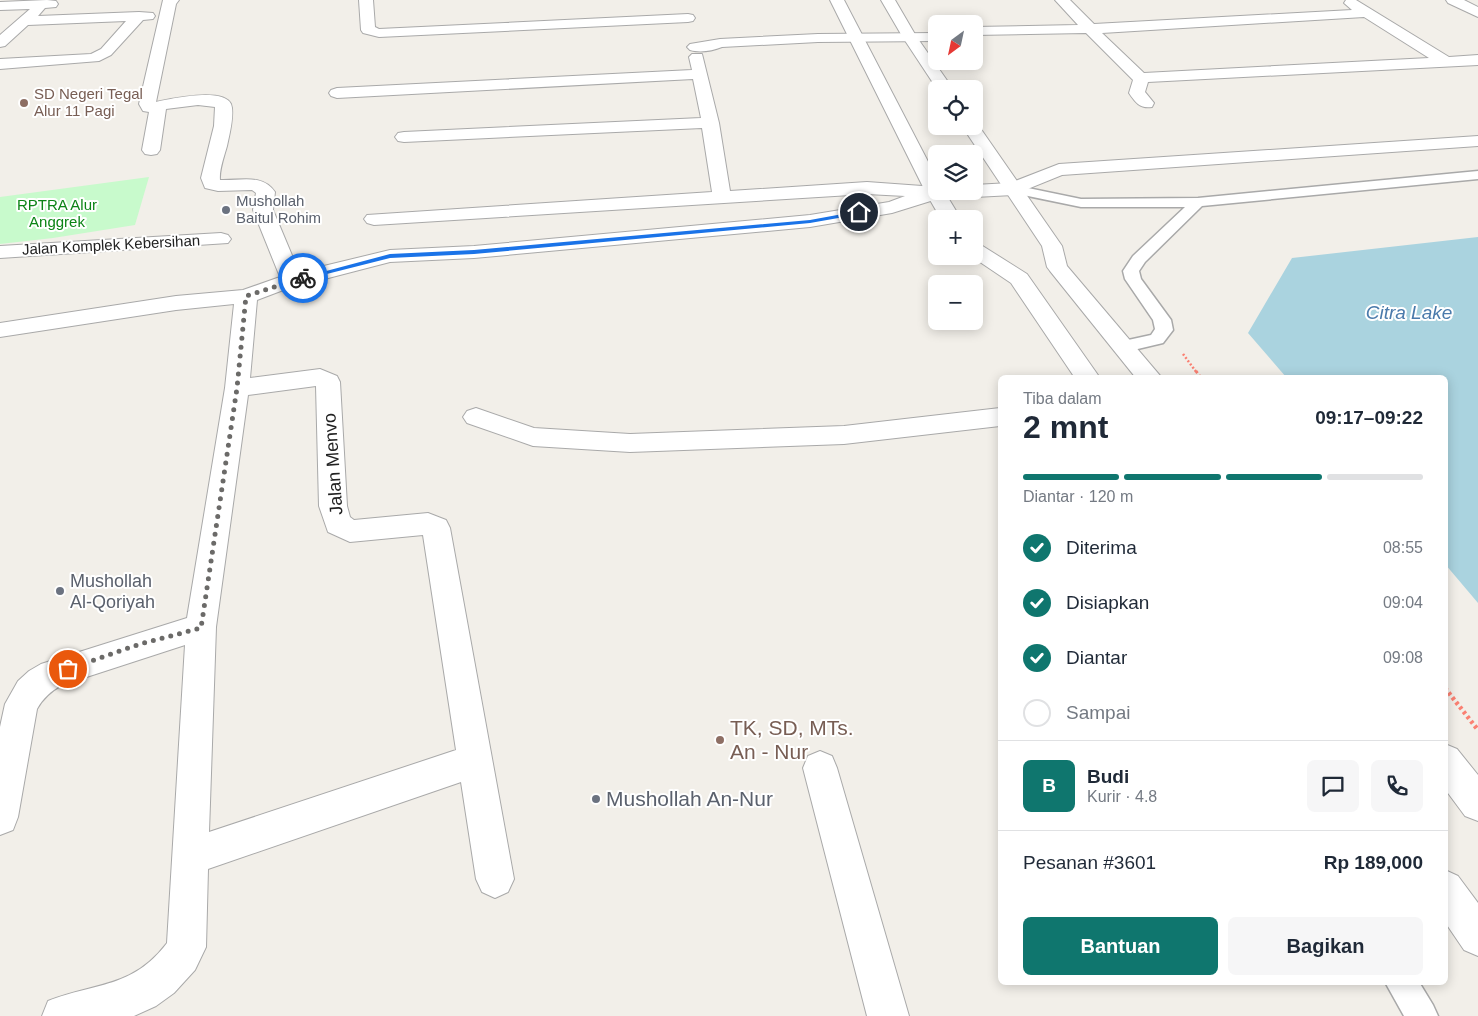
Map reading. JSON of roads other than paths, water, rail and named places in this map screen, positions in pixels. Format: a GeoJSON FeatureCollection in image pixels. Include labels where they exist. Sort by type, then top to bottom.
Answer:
{"type":"FeatureCollection","features":[{"type":"Feature","properties":{"kind":"street"},"geometry":{"type":"LineString","coordinates":[[366,0],[368,30],[379,33],[688,18]]}},
{"type":"Feature","properties":{"kind":"street"},"geometry":{"type":"LineString","coordinates":[[684,0],[710,123],[722,198]]}},
{"type":"Feature","properties":{"kind":"street"},"geometry":{"type":"LineString","coordinates":[[837,0],[928,179]]}},
{"type":"Feature","properties":{"kind":"street"},"geometry":{"type":"LineString","coordinates":[[888,0],[909,36],[939,80]]}},
{"type":"Feature","properties":{"kind":"street"},"geometry":{"type":"LineString","coordinates":[[1062,0],[1135,75],[1141,78],[1478,60]]}},
{"type":"Feature","properties":{"kind":"street"},"geometry":{"type":"LineString","coordinates":[[1346,0],[1446,62]]}},
{"type":"Feature","properties":{"kind":"street"},"geometry":{"type":"LineString","coordinates":[[1453,0],[1478,14]]}},
{"type":"Feature","properties":{"kind":"street"},"geometry":{"type":"LineString","coordinates":[[0,43],[46,2]]}},
{"type":"Feature","properties":{"kind":"street"},"geometry":{"type":"LineString","coordinates":[[0,6],[46,2],[63,3]]}},
{"type":"Feature","properties":{"kind":"street"},"geometry":{"type":"LineString","coordinates":[[25,21],[139,16],[169,8],[147,104],[154,107],[200,100],[215,101],[223,105],[223,126],[210,178],[212,184],[221,187],[255,185],[263,188],[266,192],[263,210],[292,281]]}},
{"type":"Feature","properties":{"kind":"street"},"geometry":{"type":"LineString","coordinates":[[983,31],[1091,29],[1367,13]]}},
{"type":"Feature","properties":{"kind":"street"},"geometry":{"type":"LineString","coordinates":[[0,64],[94,58],[106,52],[139,16]]}},
{"type":"Feature","properties":{"kind":"street"},"geometry":{"type":"LineString","coordinates":[[983,36],[1027,34],[1044,30]]}},
{"type":"Feature","properties":{"kind":"street"},"geometry":{"type":"LineString","coordinates":[[909,36],[928,33]]}},
{"type":"Feature","properties":{"kind":"street"},"geometry":{"type":"LineString","coordinates":[[695,47],[819,43],[828,39],[928,37]]}},
{"type":"Feature","properties":{"kind":"street"},"geometry":{"type":"LineString","coordinates":[[337,93],[700,74]]}},
{"type":"Feature","properties":{"kind":"street"},"geometry":{"type":"LineString","coordinates":[[1141,78],[1137,93],[1146,103]]}},
{"type":"Feature","properties":{"kind":"street"},"geometry":{"type":"LineString","coordinates":[[151,150],[158,108],[154,107]]}},
{"type":"Feature","properties":{"kind":"street"},"geometry":{"type":"LineString","coordinates":[[404,138],[710,123]]}},
{"type":"Feature","properties":{"kind":"street"},"geometry":{"type":"LineString","coordinates":[[976,135],[1052,246],[1057,267],[1148,375]]}},
{"type":"Feature","properties":{"kind":"street"},"geometry":{"type":"LineString","coordinates":[[983,191],[1013,189],[1059,170],[1478,141]]}},
{"type":"Feature","properties":{"kind":"street"},"geometry":{"type":"LineString","coordinates":[[374,220],[867,188],[928,192]]}},
{"type":"Feature","properties":{"kind":"street"},"geometry":{"type":"LineString","coordinates":[[0,330],[176,304],[246,296],[292,281],[390,256],[474,252],[810,222],[892,206],[928,195]]}},
{"type":"Feature","properties":{"kind":"street","name":"Jalan Komplek Kebersihan"},"geometry":{"type":"LineString","coordinates":[[0,252],[221,239]]}},
{"type":"Feature","properties":{"kind":"street"},"geometry":{"type":"LineString","coordinates":[[983,255],[1019,280],[1086,375]]}},
{"type":"Feature","properties":{"kind":"street"},"geometry":{"type":"LineString","coordinates":[[63,1016],[123,1000],[160,978],[175,965],[186,947],[201,628],[237,388],[246,296]]}},
{"type":"Feature","properties":{"kind":"street","name":"Jalan Menvo"},"geometry":{"type":"LineString","coordinates":[[237,388],[320,377],[328,382],[333,506],[338,524],[350,531],[428,524],[436,528],[495,879]]}},
{"type":"Feature","properties":{"kind":"street"},"geometry":{"type":"LineString","coordinates":[[476,417],[533,437],[630,443],[844,435],[998,417]]}},
{"type":"Feature","properties":{"kind":"street"},"geometry":{"type":"LineString","coordinates":[[0,817],[21,704],[40,681],[52,674],[100,657],[201,628]]}},
{"type":"Feature","properties":{"kind":"street"},"geometry":{"type":"LineString","coordinates":[[190,857],[476,760]]}},
{"type":"Feature","properties":{"kind":"street"},"geometry":{"type":"LineString","coordinates":[[1448,765],[1478,804]]}},
{"type":"Feature","properties":{"kind":"street"},"geometry":{"type":"LineString","coordinates":[[820,768],[888,1016]]}},
{"type":"Feature","properties":{"kind":"street"},"geometry":{"type":"LineString","coordinates":[[1448,893],[1478,936]]}},
{"type":"Feature","properties":{"kind":"lane"},"geometry":{"type":"LineString","coordinates":[[1013,189],[1081,202],[1198,202],[1478,176]]}},
{"type":"Feature","properties":{"kind":"lane"},"geometry":{"type":"LineString","coordinates":[[1125,346],[1157,339],[1164,330],[1162,320],[1133,279],[1131,271],[1139,259],[1198,202]]}},
{"type":"Feature","properties":{"kind":"lane"},"geometry":{"type":"LineString","coordinates":[[1402,985],[1422,1016]]}},
{"type":"Feature","properties":{"kind":"water","name":"Citra Lake"},"geometry":{"type":"Polygon","coordinates":[[[1478,237],[1478,603],[1448,568],[1448,375],[1284,375],[1248,333],[1292,258],[1478,237]]]}},
{"type":"Feature","properties":{"kind":"place","name":"SD Negeri Tegal Alur 11 Pagi"},"geometry":{"type":"Point","coordinates":[24,103]}},
{"type":"Feature","properties":{"kind":"place","name":"Mushollah Baitul Rohim"},"geometry":{"type":"Point","coordinates":[226,210]}},
{"type":"Feature","properties":{"kind":"place","name":"Mushollah Al-Qoriyah"},"geometry":{"type":"Point","coordinates":[60,591]}},
{"type":"Feature","properties":{"kind":"place","name":"TK, SD, MTs. An - Nur"},"geometry":{"type":"Point","coordinates":[720,740]}},
{"type":"Feature","properties":{"kind":"place","name":"Mushollah An-Nur"},"geometry":{"type":"Point","coordinates":[596,799]}},
{"type":"Feature","properties":{"kind":"park label","name":"RPTRA Alur Anggrek"},"geometry":{"type":"Point","coordinates":[57,214]}}]}
